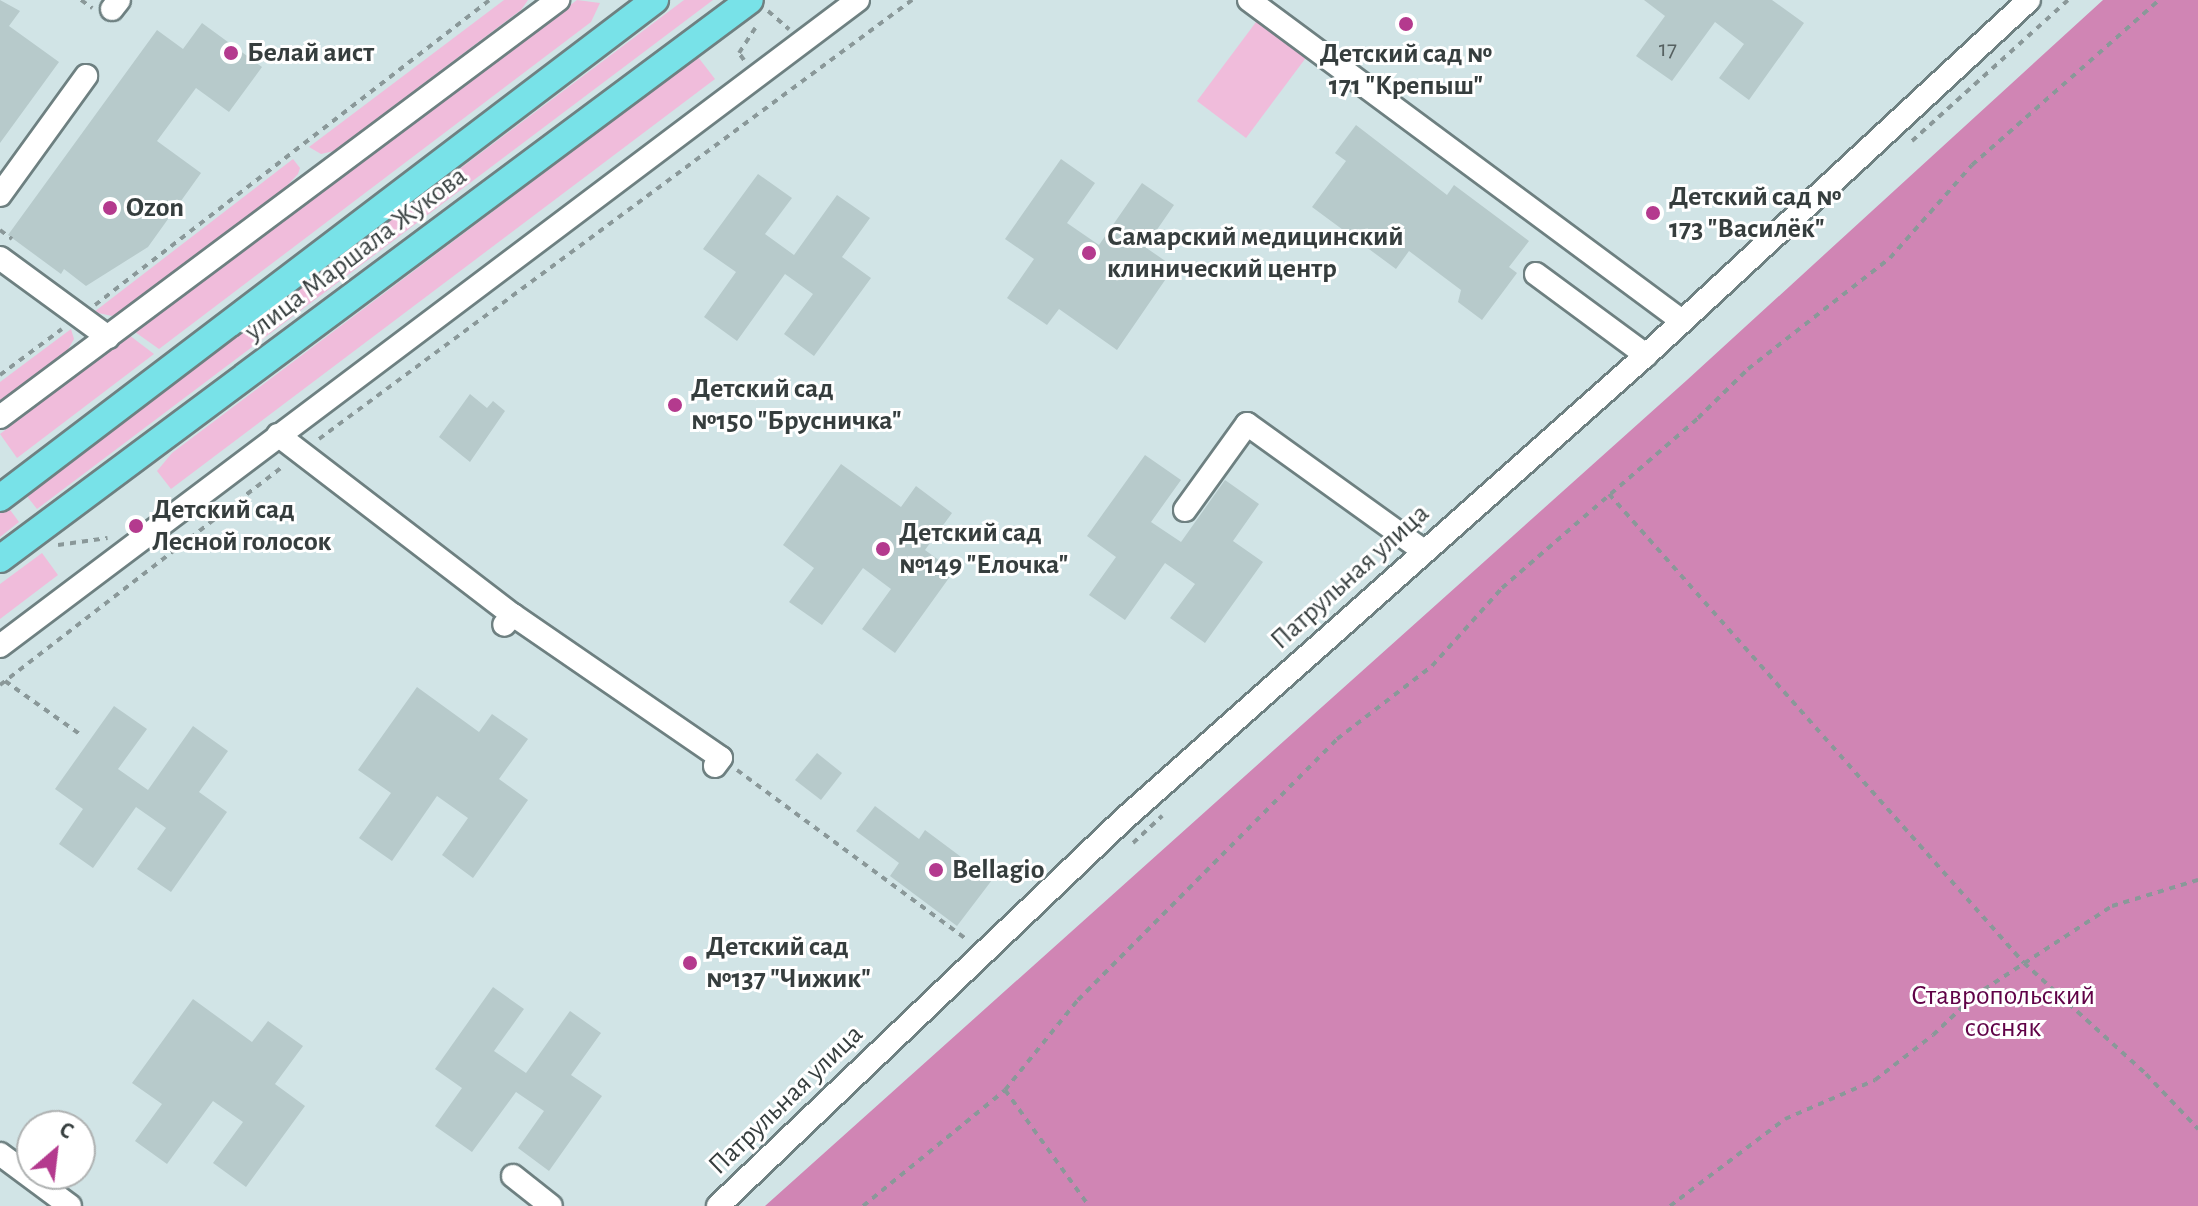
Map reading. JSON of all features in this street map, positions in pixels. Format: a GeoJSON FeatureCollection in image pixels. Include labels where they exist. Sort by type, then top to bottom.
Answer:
{"type":"FeatureCollection","features":[{"type":"Feature","properties":{"kind":"main road","name":"улица Маршала Жукова"},"geometry":{"type":"LineString","coordinates":[[0,498],[655,0]]}},
{"type":"Feature","properties":{"kind":"main road","name":"улица Маршала Жукова"},"geometry":{"type":"LineString","coordinates":[[0,559],[750,0]]}},
{"type":"Feature","properties":{"kind":"street"},"geometry":{"type":"LineString","coordinates":[[0,417],[558,0]]}},
{"type":"Feature","properties":{"kind":"street"},"geometry":{"type":"LineString","coordinates":[[0,646],[858,0]]}},
{"type":"Feature","properties":{"kind":"street"},"geometry":{"type":"LineString","coordinates":[[1249,0],[1682,321]]}},
{"type":"Feature","properties":{"kind":"street","name":"Патрульная улица"},"geometry":{"type":"LineString","coordinates":[[718,1206],[1124,819],[1646,355],[2029,0]]}},
{"type":"Feature","properties":{"kind":"street"},"geometry":{"type":"LineString","coordinates":[[0,195],[86,76]]}},
{"type":"Feature","properties":{"kind":"street"},"geometry":{"type":"LineString","coordinates":[[0,258],[108,337]]}},
{"type":"Feature","properties":{"kind":"street"},"geometry":{"type":"LineString","coordinates":[[1536,274],[1646,355]]}},
{"type":"Feature","properties":{"kind":"street"},"geometry":{"type":"LineString","coordinates":[[1185,510],[1247,424],[1424,551]]}},
{"type":"Feature","properties":{"kind":"street"},"geometry":{"type":"LineString","coordinates":[[278,435],[508,620],[718,762]]}},
{"type":"Feature","properties":{"kind":"street"},"geometry":{"type":"LineString","coordinates":[[3,1162],[70,1206]]}},
{"type":"Feature","properties":{"kind":"street"},"geometry":{"type":"LineString","coordinates":[[513,1176],[551,1206]]}},
{"type":"Feature","properties":{"kind":"path"},"geometry":{"type":"LineString","coordinates":[[0,375],[489,0]]}},
{"type":"Feature","properties":{"kind":"path"},"geometry":{"type":"LineString","coordinates":[[0,685],[301,453],[912,0]]}},
{"type":"Feature","properties":{"kind":"path"},"geometry":{"type":"LineString","coordinates":[[863,1206],[1005,1090],[1078,1000],[1337,739],[1432,666],[1502,588],[1698,418],[1748,369],[1890,258],[1972,165],[2159,0]]}},
{"type":"Feature","properties":{"kind":"path"},"geometry":{"type":"LineString","coordinates":[[1609,494],[2024,963],[2146,1074],[2198,1129]]}},
{"type":"Feature","properties":{"kind":"path"},"geometry":{"type":"LineString","coordinates":[[5,681],[81,735]]}},
{"type":"Feature","properties":{"kind":"path"},"geometry":{"type":"LineString","coordinates":[[718,762],[962,934],[982,955]]}},
{"type":"Feature","properties":{"kind":"path"},"geometry":{"type":"LineString","coordinates":[[1670,1206],[1785,1119],[1875,1080],[1933,1035],[1974,996],[2112,906],[2198,880]]}},
{"type":"Feature","properties":{"kind":"path"},"geometry":{"type":"LineString","coordinates":[[1005,1090],[1089,1206]]}},
{"type":"Feature","properties":{"kind":"shaded area"},"geometry":{"type":"Polygon","coordinates":[[[504,0],[528,0],[521,10],[334,151],[321,154],[309,147],[504,0]]]}},
{"type":"Feature","properties":{"kind":"shaded area"},"geometry":{"type":"Polygon","coordinates":[[[577,0],[600,3],[591,22],[159,349],[135,332],[577,0]]]}},
{"type":"Feature","properties":{"kind":"shaded area"},"geometry":{"type":"Polygon","coordinates":[[[684,0],[713,0],[37,509],[26,495],[684,0]]]}},
{"type":"Feature","properties":{"kind":"shaded area"},"geometry":{"type":"Polygon","coordinates":[[[1259,18],[1308,55],[1246,138],[1197,101],[1259,18]]]}},
{"type":"Feature","properties":{"kind":"shaded area"},"geometry":{"type":"Polygon","coordinates":[[[698,57],[715,79],[171,489],[157,471],[172,453],[698,57]]]}},
{"type":"Feature","properties":{"kind":"shaded area"},"geometry":{"type":"Polygon","coordinates":[[[293,159],[300,168],[284,189],[123,310],[112,316],[94,312],[293,159]]]}},
{"type":"Feature","properties":{"kind":"shaded area"},"geometry":{"type":"Polygon","coordinates":[[[71,329],[74,339],[66,353],[0,403],[0,382],[71,329]]]}},
{"type":"Feature","properties":{"kind":"shaded area"},"geometry":{"type":"Polygon","coordinates":[[[129,335],[154,354],[17,458],[0,434],[129,335]]]}},
{"type":"Feature","properties":{"kind":"shaded area"},"geometry":{"type":"Polygon","coordinates":[[[8,507],[19,522],[0,537],[0,513],[8,507]]]}},
{"type":"Feature","properties":{"kind":"shaded area"},"geometry":{"type":"Polygon","coordinates":[[[42,553],[58,575],[0,619],[0,584],[42,553]]]}},
{"type":"Feature","properties":{"kind":"green space","name":"Ставропольский сосняк"},"geometry":{"type":"Polygon","coordinates":[[[2103,0],[2198,0],[2198,1206],[765,1206],[1687,380],[2103,0]]]}},
{"type":"Feature","properties":{"kind":"building"},"geometry":{"type":"Polygon","coordinates":[[[0,0],[20,11],[9,26],[59,62],[0,143],[0,0]]]}},
{"type":"Feature","properties":{"kind":"building"},"geometry":{"type":"Polygon","coordinates":[[[1644,0],[1772,0],[1804,23],[1749,100],[1719,78],[1744,44],[1715,22],[1672,81],[1636,56],[1665,16],[1644,0]]]}},
{"type":"Feature","properties":{"kind":"building"},"geometry":{"type":"Polygon","coordinates":[[[202,23],[262,67],[229,112],[196,88],[157,141],[201,173],[148,247],[86,286],[64,269],[61,274],[8,235],[157,30],[183,49],[202,23]]]}},
{"type":"Feature","properties":{"kind":"building"},"geometry":{"type":"Polygon","coordinates":[[[1356,125],[1447,195],[1454,185],[1529,241],[1509,267],[1517,273],[1482,320],[1458,302],[1461,290],[1409,251],[1396,269],[1312,207],[1346,161],[1335,153],[1356,125]]]}},
{"type":"Feature","properties":{"kind":"building","name":"Самарский медицинский клинический центр"},"geometry":{"type":"Polygon","coordinates":[[[1061,159],[1095,183],[1067,223],[1099,245],[1142,183],[1174,205],[1145,247],[1174,267],[1117,350],[1059,309],[1047,325],[1007,298],[1034,259],[1005,239],[1061,159]]]}},
{"type":"Feature","properties":{"kind":"building"},"geometry":{"type":"Polygon","coordinates":[[[758,174],[792,198],[765,234],[794,255],[837,195],[870,218],[842,257],[871,278],[814,356],[784,334],[813,294],[785,274],[737,341],[704,317],[736,272],[703,249],[758,174]]]}},
{"type":"Feature","properties":{"kind":"building"},"geometry":{"type":"Polygon","coordinates":[[[470,394],[487,408],[493,401],[505,411],[470,462],[439,437],[470,394]]]}},
{"type":"Feature","properties":{"kind":"building"},"geometry":{"type":"Polygon","coordinates":[[[1145,455],[1181,480],[1151,522],[1181,542],[1225,480],[1259,504],[1233,541],[1263,562],[1205,643],[1170,618],[1195,584],[1165,563],[1125,620],[1089,595],[1116,557],[1087,536],[1145,455]]]}},
{"type":"Feature","properties":{"kind":"building"},"geometry":{"type":"Polygon","coordinates":[[[841,464],[901,507],[916,486],[952,513],[925,550],[954,571],[895,653],[862,629],[891,589],[863,568],[822,625],[789,602],[814,568],[783,545],[841,464]]]}},
{"type":"Feature","properties":{"kind":"building"},"geometry":{"type":"Polygon","coordinates":[[[417,687],[479,732],[492,714],[528,739],[499,779],[528,800],[473,878],[442,855],[468,818],[437,796],[392,861],[359,838],[391,793],[358,770],[417,687]]]}},
{"type":"Feature","properties":{"kind":"building"},"geometry":{"type":"Polygon","coordinates":[[[114,706],[147,729],[118,769],[148,790],[193,726],[228,751],[199,792],[227,812],[171,892],[137,869],[166,828],[136,807],[93,868],[59,844],[83,809],[55,789],[114,706]]]}},
{"type":"Feature","properties":{"kind":"building"},"geometry":{"type":"Polygon","coordinates":[[[817,753],[842,773],[821,800],[795,780],[817,753]]]}},
{"type":"Feature","properties":{"kind":"building","name":"Bellagio"},"geometry":{"type":"Polygon","coordinates":[[[875,806],[919,839],[925,830],[992,880],[957,926],[890,876],[899,863],[856,831],[875,806]]]}},
{"type":"Feature","properties":{"kind":"building"},"geometry":{"type":"Polygon","coordinates":[[[493,987],[524,1009],[494,1051],[526,1073],[570,1011],[601,1033],[571,1075],[602,1096],[549,1171],[518,1148],[544,1111],[516,1092],[472,1152],[435,1126],[462,1088],[435,1069],[493,987]]]}},
{"type":"Feature","properties":{"kind":"building"},"geometry":{"type":"Polygon","coordinates":[[[193,999],[252,1042],[268,1021],[303,1046],[275,1084],[305,1106],[246,1187],[213,1163],[243,1122],[213,1101],[167,1164],[135,1141],[162,1104],[132,1083],[193,999]]]}},
{"type":"Feature","properties":{"kind":"place","name":"Детский сад № 171 \"Крепыш\""},"geometry":{"type":"Point","coordinates":[1406,24]}},
{"type":"Feature","properties":{"kind":"place","name":"Белай аист"},"geometry":{"type":"Point","coordinates":[231,53]}},
{"type":"Feature","properties":{"kind":"place","name":"Ozon"},"geometry":{"type":"Point","coordinates":[110,208]}},
{"type":"Feature","properties":{"kind":"place","name":"Детский сад № 173 \"Василёк\""},"geometry":{"type":"Point","coordinates":[1653,213]}},
{"type":"Feature","properties":{"kind":"place","name":"Самарский медицинский клинический центр"},"geometry":{"type":"Point","coordinates":[1089,253]}},
{"type":"Feature","properties":{"kind":"place","name":"Детский сад №150 \"Брусничка\""},"geometry":{"type":"Point","coordinates":[675,405]}},
{"type":"Feature","properties":{"kind":"place","name":"Детский сад Лесной голосок"},"geometry":{"type":"Point","coordinates":[136,526]}},
{"type":"Feature","properties":{"kind":"place","name":"Детский сад №149 \"Елочка\""},"geometry":{"type":"Point","coordinates":[883,549]}},
{"type":"Feature","properties":{"kind":"place","name":"Bellagio"},"geometry":{"type":"Point","coordinates":[936,870]}},
{"type":"Feature","properties":{"kind":"place","name":"Детский сад №137 \"Чижик\""},"geometry":{"type":"Point","coordinates":[690,963]}}]}
